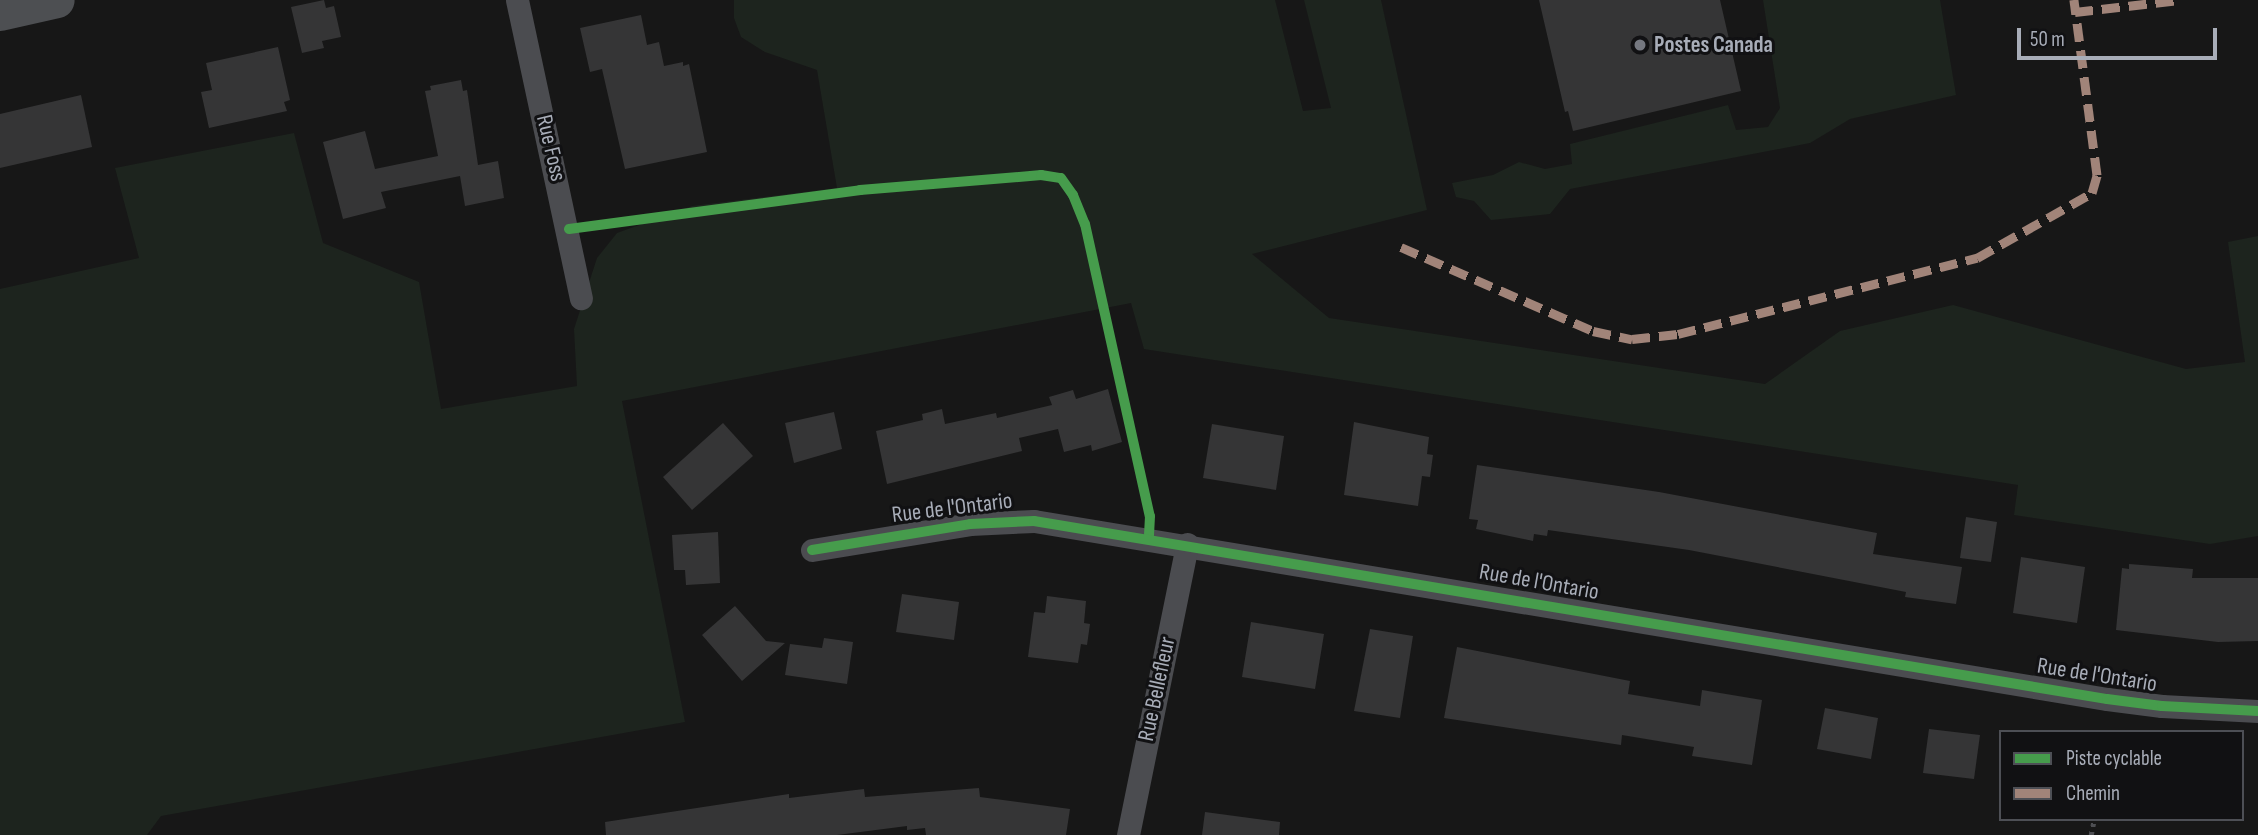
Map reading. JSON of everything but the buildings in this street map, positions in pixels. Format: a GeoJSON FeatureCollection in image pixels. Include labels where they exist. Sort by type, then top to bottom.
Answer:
{"type":"FeatureCollection","features":[{"type":"Feature","properties":{"kind":"main road"},"geometry":{"type":"LineString","coordinates":[[0,13],[57,0]]}},
{"type":"Feature","properties":{"kind":"street","name":"Rue Foss"},"geometry":{"type":"LineString","coordinates":[[517,0],[581,298]]}},
{"type":"Feature","properties":{"kind":"street","name":"Rue de l'Ontario"},"geometry":{"type":"LineString","coordinates":[[812,550],[1007,521],[1034,521],[1187,544],[2107,699],[2162,706],[2258,711]]}},
{"type":"Feature","properties":{"kind":"street","name":"Rue Bellefleur"},"geometry":{"type":"LineString","coordinates":[[1128,835],[1187,544]]}},
{"type":"Feature","properties":{"kind":"shaded area"},"geometry":{"type":"Polygon","coordinates":[[[734,0],[1275,0],[1303,111],[1331,108],[1304,0],[1381,0],[1427,210],[1252,254],[1329,318],[1765,384],[1840,331],[1953,305],[2186,369],[2245,362],[2228,242],[2258,236],[2258,536],[2210,544],[2014,515],[2018,485],[1144,349],[1131,303],[622,401],[685,722],[161,816],[147,835],[0,835],[0,289],[139,258],[115,168],[294,133],[323,243],[419,282],[441,409],[577,386],[574,329],[597,258],[617,233],[692,206],[837,188],[817,70],[765,52],[741,37],[734,18],[734,0]]]}},
{"type":"Feature","properties":{"kind":"shaded area"},"geometry":{"type":"Polygon","coordinates":[[[1763,0],[1940,0],[1956,95],[1850,119],[1810,143],[1570,189],[1550,214],[1491,220],[1474,201],[1456,197],[1452,183],[1493,175],[1519,162],[1545,169],[1572,164],[1570,144],[1728,105],[1736,130],[1768,127],[1780,108],[1763,0]]]}},
{"type":"Feature","properties":{"kind":"marked path"},"geometry":{"type":"LineString","coordinates":[[1401,247],[1593,331],[1632,339],[1678,334],[1977,258],[2092,193],[2097,175],[2074,0]]}},
{"type":"Feature","properties":{"kind":"marked path"},"geometry":{"type":"LineString","coordinates":[[2075,12],[2179,0]]}},
{"type":"Feature","properties":{"kind":"cycle path"},"geometry":{"type":"LineString","coordinates":[[569,229],[860,190],[1041,175],[1061,178],[1073,195],[1085,224],[1150,516],[1149,538]]}},
{"type":"Feature","properties":{"kind":"cycle path"},"geometry":{"type":"LineString","coordinates":[[812,550],[970,524],[1034,521],[2107,699],[2162,706],[2258,711]]}},
{"type":"Feature","properties":{"kind":"place","name":"Postes Canada"},"geometry":{"type":"Point","coordinates":[1640,45]}}]}
